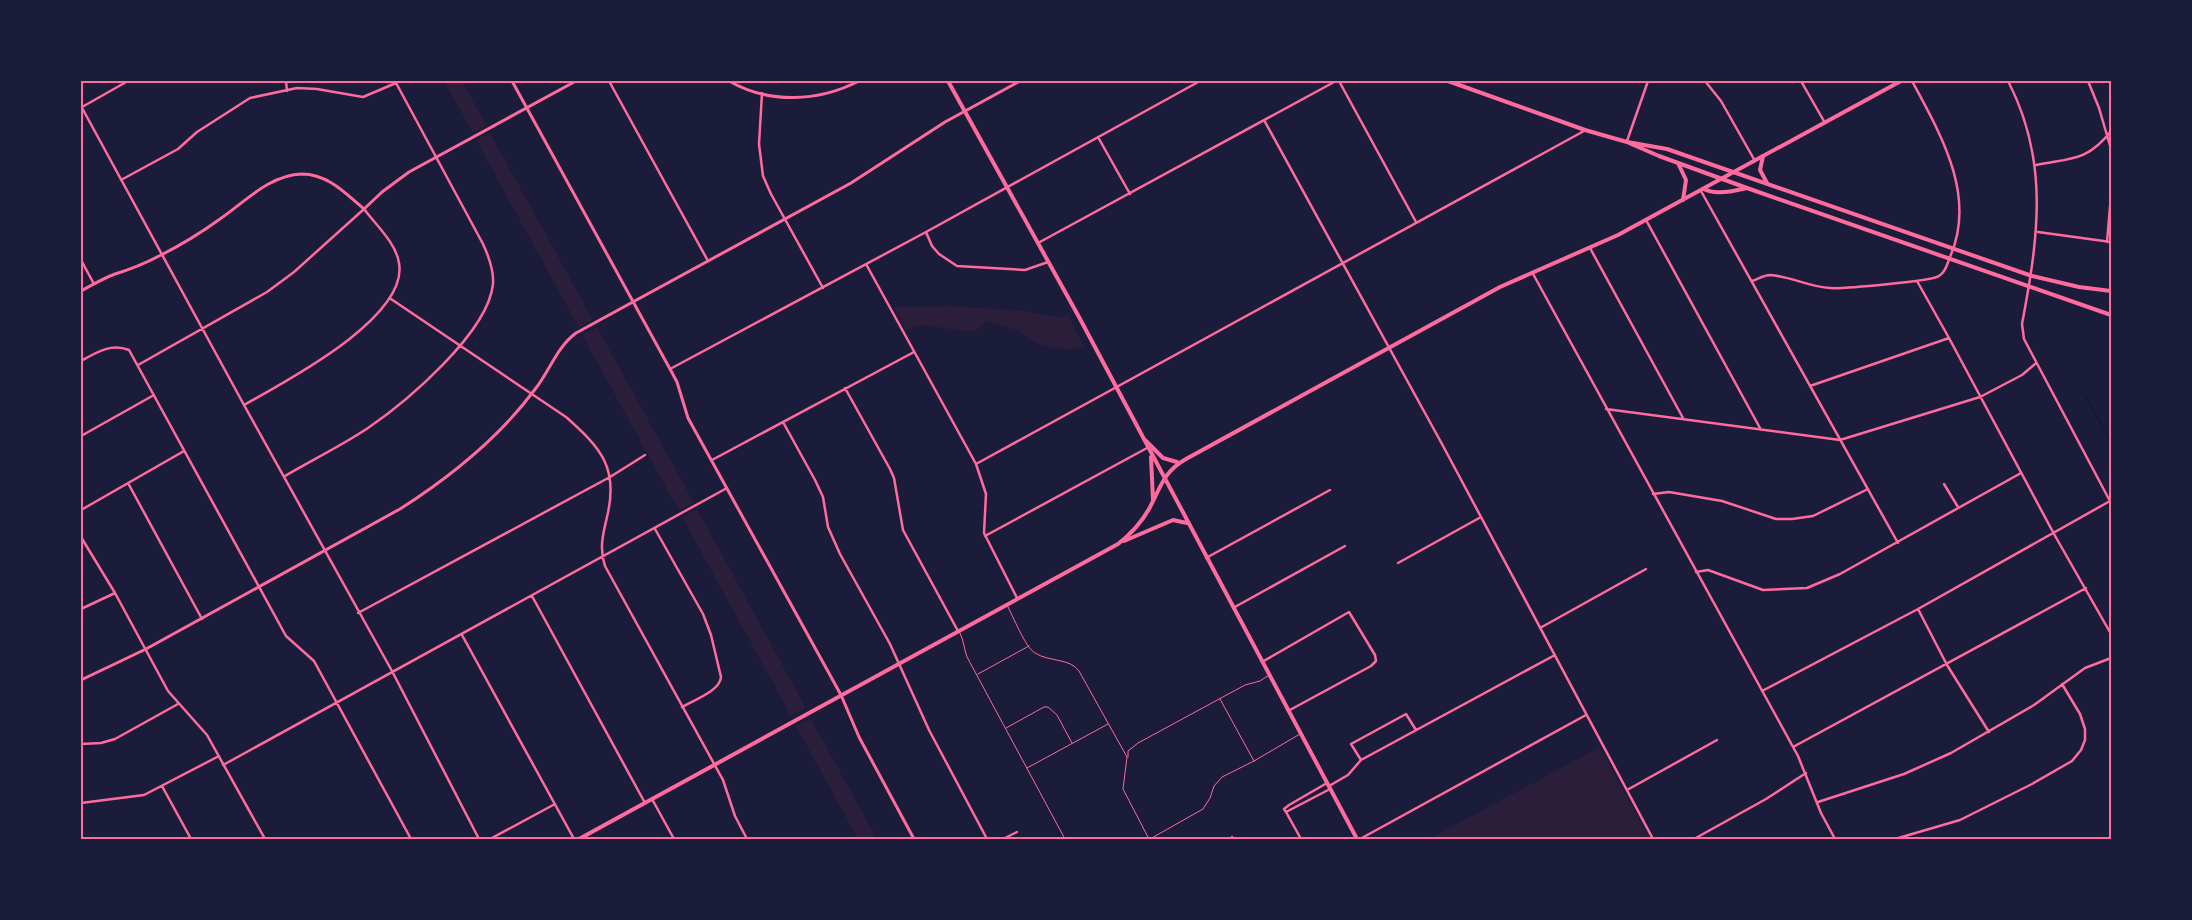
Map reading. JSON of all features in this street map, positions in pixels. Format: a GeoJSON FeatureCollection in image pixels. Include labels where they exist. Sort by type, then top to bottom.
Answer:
{"type":"FeatureCollection","features":[{"type":"Feature","properties":{"kind":"main road"},"geometry":{"type":"LineString","coordinates":[[948,81],[1038,243],[1288,711],[1359,839]]}},
{"type":"Feature","properties":{"kind":"main road"},"geometry":{"type":"LineString","coordinates":[[1448,81],[1585,130],[1627,142],[1668,149],[1732,173],[2032,276],[2080,287],[2111,291]]}},
{"type":"Feature","properties":{"kind":"main road"},"geometry":{"type":"LineString","coordinates":[[1118,544],[1130,535],[1139,524],[1163,478],[1170,469],[1180,462],[1500,287],[1590,248],[1646,220],[1901,81]]}},
{"type":"Feature","properties":{"kind":"main road"},"geometry":{"type":"LineString","coordinates":[[1627,142],[1747,188],[2111,314]]}},
{"type":"Feature","properties":{"kind":"main road"},"geometry":{"type":"LineString","coordinates":[[1763,156],[1761,172],[1768,185]]}},
{"type":"Feature","properties":{"kind":"main road"},"geometry":{"type":"LineString","coordinates":[[1678,163],[1686,180],[1683,200]]}},
{"type":"Feature","properties":{"kind":"main road"},"geometry":{"type":"LineString","coordinates":[[1702,189],[1709,192],[1737,191],[1747,188]]}},
{"type":"Feature","properties":{"kind":"main road"},"geometry":{"type":"LineString","coordinates":[[1841,220],[1844,211]]}},
{"type":"Feature","properties":{"kind":"main road"},"geometry":{"type":"LineString","coordinates":[[1141,436],[1163,458],[1180,462]]}},
{"type":"Feature","properties":{"kind":"main road"},"geometry":{"type":"LineString","coordinates":[[1151,455],[1153,500]]}},
{"type":"Feature","properties":{"kind":"main road"},"geometry":{"type":"LineString","coordinates":[[579,839],[899,662],[1118,544],[1173,520],[1188,523]]}},
{"type":"Feature","properties":{"kind":"street"},"geometry":{"type":"LineString","coordinates":[[128,81],[82,106],[358,613],[392,671],[479,839]]}},
{"type":"Feature","properties":{"kind":"street"},"geometry":{"type":"LineString","coordinates":[[286,81],[287,91]]}},
{"type":"Feature","properties":{"kind":"street"},"geometry":{"type":"LineString","coordinates":[[512,81],[670,369],[688,418],[842,695],[859,737],[914,839]]}},
{"type":"Feature","properties":{"kind":"street"},"geometry":{"type":"LineString","coordinates":[[138,365],[274,287],[294,272],[397,181],[576,81]]}},
{"type":"Feature","properties":{"kind":"street"},"geometry":{"type":"LineString","coordinates":[[609,81],[708,261]]}},
{"type":"Feature","properties":{"kind":"street"},"geometry":{"type":"LineString","coordinates":[[729,81],[737,86],[762,94],[783,97],[809,97],[834,92],[859,81]]}},
{"type":"Feature","properties":{"kind":"street"},"geometry":{"type":"LineString","coordinates":[[81,680],[146,649],[202,619],[400,509],[442,481],[486,442],[532,394],[569,338],[878,167],[964,111],[1020,81]]}},
{"type":"Feature","properties":{"kind":"street"},"geometry":{"type":"LineString","coordinates":[[670,369],[823,288],[1200,81]]}},
{"type":"Feature","properties":{"kind":"street"},"geometry":{"type":"LineString","coordinates":[[1038,243],[1338,81],[1416,222]]}},
{"type":"Feature","properties":{"kind":"street"},"geometry":{"type":"LineString","coordinates":[[1627,142],[1648,81]]}},
{"type":"Feature","properties":{"kind":"street"},"geometry":{"type":"LineString","coordinates":[[1705,81],[1721,100],[1755,161]]}},
{"type":"Feature","properties":{"kind":"street"},"geometry":{"type":"LineString","coordinates":[[1801,81],[1825,123]]}},
{"type":"Feature","properties":{"kind":"street"},"geometry":{"type":"LineString","coordinates":[[1752,282],[1770,275],[1831,288],[1917,281],[1937,278],[1944,272],[1958,237],[1960,210],[1954,176],[1944,144],[1912,81]]}},
{"type":"Feature","properties":{"kind":"street"},"geometry":{"type":"LineString","coordinates":[[1762,691],[1918,609],[2110,502],[2035,364],[2024,339],[2023,332],[2037,232],[2036,165],[2021,113],[2008,81]]}},
{"type":"Feature","properties":{"kind":"street"},"geometry":{"type":"LineString","coordinates":[[2088,81],[2108,135],[2111,149]]}},
{"type":"Feature","properties":{"kind":"street"},"geometry":{"type":"LineString","coordinates":[[122,180],[178,149],[197,132],[250,98],[297,88],[363,96],[395,82],[437,158],[483,244],[493,276],[491,294],[486,305],[476,324],[460,346],[430,378],[366,429],[285,476]]}},
{"type":"Feature","properties":{"kind":"street"},"geometry":{"type":"LineString","coordinates":[[762,94],[759,118],[760,164],[766,184],[823,288]]}},
{"type":"Feature","properties":{"kind":"street"},"geometry":{"type":"LineString","coordinates":[[1264,120],[1481,517],[1653,839]]}},
{"type":"Feature","properties":{"kind":"street"},"geometry":{"type":"LineString","coordinates":[[976,464],[1585,130]]}},
{"type":"Feature","properties":{"kind":"street"},"geometry":{"type":"LineString","coordinates":[[2036,165],[2070,160],[2084,155],[2097,146],[2111,131]]}},
{"type":"Feature","properties":{"kind":"street"},"geometry":{"type":"LineString","coordinates":[[1098,137],[1130,194]]}},
{"type":"Feature","properties":{"kind":"street"},"geometry":{"type":"LineString","coordinates":[[81,291],[115,274],[139,267],[162,255],[219,220],[268,184],[282,178],[303,174],[334,184],[364,209],[388,239],[397,255],[399,275],[391,299],[378,314],[320,361],[244,405]]}},
{"type":"Feature","properties":{"kind":"street"},"geometry":{"type":"LineString","coordinates":[[1702,189],[1898,543]]}},
{"type":"Feature","properties":{"kind":"street"},"geometry":{"type":"LineString","coordinates":[[2106,242],[2111,195]]}},
{"type":"Feature","properties":{"kind":"street"},"geometry":{"type":"LineString","coordinates":[[1646,220],[1760,428]]}},
{"type":"Feature","properties":{"kind":"street"},"geometry":{"type":"LineString","coordinates":[[926,232],[939,254],[958,266],[1025,270],[1048,262]]}},
{"type":"Feature","properties":{"kind":"street"},"geometry":{"type":"LineString","coordinates":[[2037,232],[2111,242]]}},
{"type":"Feature","properties":{"kind":"street"},"geometry":{"type":"LineString","coordinates":[[1590,248],[1683,418]]}},
{"type":"Feature","properties":{"kind":"street"},"geometry":{"type":"LineString","coordinates":[[81,260],[94,284]]}},
{"type":"Feature","properties":{"kind":"street"},"geometry":{"type":"LineString","coordinates":[[866,264],[976,464],[986,494],[983,526],[985,536],[1017,598]]}},
{"type":"Feature","properties":{"kind":"street"},"geometry":{"type":"LineString","coordinates":[[1532,272],[1793,747],[1835,839]]}},
{"type":"Feature","properties":{"kind":"street"},"geometry":{"type":"LineString","coordinates":[[1917,281],[1950,338],[2054,534],[2111,634]]}},
{"type":"Feature","properties":{"kind":"street"},"geometry":{"type":"LineString","coordinates":[[391,299],[566,417],[586,435],[600,454],[610,477],[611,498],[601,545],[602,557],[723,780],[735,816],[747,839]]}},
{"type":"Feature","properties":{"kind":"street"},"geometry":{"type":"LineString","coordinates":[[1810,386],[1950,338]]}},
{"type":"Feature","properties":{"kind":"street"},"geometry":{"type":"LineString","coordinates":[[81,361],[107,348],[122,347],[129,350],[286,636],[314,662],[411,839]]}},
{"type":"Feature","properties":{"kind":"street"},"geometry":{"type":"LineString","coordinates":[[712,460],[914,352]]}},
{"type":"Feature","properties":{"kind":"street"},"geometry":{"type":"LineString","coordinates":[[1606,409],[1840,440],[1980,397],[2022,375],[2035,364]]}},
{"type":"Feature","properties":{"kind":"street"},"geometry":{"type":"LineString","coordinates":[[845,388],[894,478],[903,530],[958,631]]}},
{"type":"Feature","properties":{"kind":"street"},"geometry":{"type":"LineString","coordinates":[[81,436],[154,395]]}},
{"type":"Feature","properties":{"kind":"street"},"geometry":{"type":"LineString","coordinates":[[783,422],[823,497],[828,527],[840,554],[899,662],[929,730],[987,839]]}},
{"type":"Feature","properties":{"kind":"street"},"geometry":{"type":"LineString","coordinates":[[985,536],[1147,448]]}},
{"type":"Feature","properties":{"kind":"street"},"geometry":{"type":"LineString","coordinates":[[81,510],[184,451]]}},
{"type":"Feature","properties":{"kind":"street"},"geometry":{"type":"LineString","coordinates":[[358,613],[610,477],[645,455]]}},
{"type":"Feature","properties":{"kind":"street"},"geometry":{"type":"LineString","coordinates":[[1696,572],[1708,570],[1763,590],[1796,590],[1826,581],[1898,543],[2021,473]]}},
{"type":"Feature","properties":{"kind":"street"},"geometry":{"type":"LineString","coordinates":[[128,483],[202,619]]}},
{"type":"Feature","properties":{"kind":"street"},"geometry":{"type":"LineString","coordinates":[[1944,484],[1958,508]]}},
{"type":"Feature","properties":{"kind":"street"},"geometry":{"type":"LineString","coordinates":[[224,765],[335,702],[462,635],[727,488]]}},
{"type":"Feature","properties":{"kind":"street"},"geometry":{"type":"LineString","coordinates":[[1653,494],[1668,492],[1713,500],[1776,519],[1792,519],[1813,516],[1868,489]]}},
{"type":"Feature","properties":{"kind":"street"},"geometry":{"type":"LineString","coordinates":[[1206,558],[1330,490]]}},
{"type":"Feature","properties":{"kind":"street"},"geometry":{"type":"LineString","coordinates":[[1398,563],[1481,517]]}},
{"type":"Feature","properties":{"kind":"street"},"geometry":{"type":"LineString","coordinates":[[654,529],[703,614],[712,635],[721,677],[720,682],[714,689],[682,707]]}},
{"type":"Feature","properties":{"kind":"street"},"geometry":{"type":"LineString","coordinates":[[81,537],[115,593],[168,691],[207,735],[265,839]]}},
{"type":"Feature","properties":{"kind":"street"},"geometry":{"type":"LineString","coordinates":[[1233,608],[1345,546]]}},
{"type":"Feature","properties":{"kind":"street"},"geometry":{"type":"LineString","coordinates":[[1540,628],[1646,569]]}},
{"type":"Feature","properties":{"kind":"street"},"geometry":{"type":"LineString","coordinates":[[1793,747],[2086,588]]}},
{"type":"Feature","properties":{"kind":"street"},"geometry":{"type":"LineString","coordinates":[[81,609],[115,593]]}},
{"type":"Feature","properties":{"kind":"street"},"geometry":{"type":"LineString","coordinates":[[532,596],[645,803]]}},
{"type":"Feature","properties":{"kind":"street"},"geometry":{"type":"LineString","coordinates":[[1918,609],[1947,664],[1989,732]]}},
{"type":"Feature","properties":{"kind":"street"},"geometry":{"type":"LineString","coordinates":[[1262,662],[1349,612],[1375,655],[1376,661],[1288,711]]}},
{"type":"Feature","properties":{"kind":"street"},"geometry":{"type":"LineString","coordinates":[[462,635],[574,839]]}},
{"type":"Feature","properties":{"kind":"street"},"geometry":{"type":"LineString","coordinates":[[1286,812],[1348,775],[1361,760],[1555,655]]}},
{"type":"Feature","properties":{"kind":"street"},"geometry":{"type":"LineString","coordinates":[[1818,802],[1904,774],[1939,758],[1989,732],[2034,705],[2085,668],[2111,658]]}},
{"type":"Feature","properties":{"kind":"street"},"geometry":{"type":"LineString","coordinates":[[1895,839],[1960,820],[2032,784],[2072,761],[2083,745],[2085,728],[2080,714],[2062,684]]}},
{"type":"Feature","properties":{"kind":"street"},"geometry":{"type":"LineString","coordinates":[[81,744],[101,743],[115,739],[178,704]]}},
{"type":"Feature","properties":{"kind":"street"},"geometry":{"type":"LineString","coordinates":[[1361,760],[1351,744],[1398,718],[1406,714],[1416,730]]}},
{"type":"Feature","properties":{"kind":"street"},"geometry":{"type":"LineString","coordinates":[[1359,839],[1586,715]]}},
{"type":"Feature","properties":{"kind":"street"},"geometry":{"type":"LineString","coordinates":[[1627,790],[1717,740]]}},
{"type":"Feature","properties":{"kind":"street"},"geometry":{"type":"LineString","coordinates":[[81,803],[144,795],[219,756]]}},
{"type":"Feature","properties":{"kind":"street"},"geometry":{"type":"LineString","coordinates":[[1694,839],[1766,799],[1806,774]]}},
{"type":"Feature","properties":{"kind":"street"},"geometry":{"type":"LineString","coordinates":[[162,786],[191,839]]}},
{"type":"Feature","properties":{"kind":"street"},"geometry":{"type":"LineString","coordinates":[[1301,839],[1284,810],[1289,805],[1329,786]]}},
{"type":"Feature","properties":{"kind":"street"},"geometry":{"type":"LineString","coordinates":[[652,799],[674,839]]}},
{"type":"Feature","properties":{"kind":"street"},"geometry":{"type":"LineString","coordinates":[[490,839],[555,804]]}},
{"type":"Feature","properties":{"kind":"street"},"geometry":{"type":"LineString","coordinates":[[1003,839],[1017,832]]}},
{"type":"Feature","properties":{"kind":"lane"},"geometry":{"type":"LineString","coordinates":[[1007,604],[1029,646],[1036,654],[1075,666],[1128,758]]}},
{"type":"Feature","properties":{"kind":"lane"},"geometry":{"type":"LineString","coordinates":[[958,631],[964,641],[967,657],[1065,839]]}},
{"type":"Feature","properties":{"kind":"lane"},"geometry":{"type":"LineString","coordinates":[[977,675],[1029,646]]}},
{"type":"Feature","properties":{"kind":"lane"},"geometry":{"type":"LineString","coordinates":[[1269,675],[1260,681],[1245,685],[1220,698],[1138,743],[1128,751],[1123,789],[1149,839],[1203,809],[1217,782],[1300,733]]}},
{"type":"Feature","properties":{"kind":"lane"},"geometry":{"type":"LineString","coordinates":[[1220,698],[1254,761]]}},
{"type":"Feature","properties":{"kind":"lane"},"geometry":{"type":"LineString","coordinates":[[1006,728],[1044,707],[1048,707],[1057,715],[1072,744]]}},
{"type":"Feature","properties":{"kind":"lane"},"geometry":{"type":"LineString","coordinates":[[1027,768],[1109,724]]}},
{"type":"Feature","properties":{"kind":"shaded area"},"geometry":{"type":"Polygon","coordinates":[[[444,81],[462,81],[487,126],[473,133],[444,81]]]}},
{"type":"Feature","properties":{"kind":"shaded area"},"geometry":{"type":"Polygon","coordinates":[[[490,133],[593,320],[579,328],[476,140],[490,133]]]}},
{"type":"Feature","properties":{"kind":"shaded area"},"geometry":{"type":"Polygon","coordinates":[[[948,306],[1024,311],[1063,318],[1068,315],[1084,346],[1077,349],[1050,347],[1031,341],[1019,331],[988,321],[979,329],[972,331],[933,326],[914,327],[906,330],[894,307],[948,306]]]}},
{"type":"Feature","properties":{"kind":"shaded area"},"geometry":{"type":"Polygon","coordinates":[[[597,327],[694,503],[679,511],[582,335],[597,327]]]}},
{"type":"Feature","properties":{"kind":"shaded area"},"geometry":{"type":"Polygon","coordinates":[[[697,509],[806,708],[791,716],[682,517],[697,509]]]}},
{"type":"Feature","properties":{"kind":"shaded area"},"geometry":{"type":"Polygon","coordinates":[[[811,719],[877,839],[858,839],[796,726],[811,719]]]}},
{"type":"Feature","properties":{"kind":"shaded area"},"geometry":{"type":"Polygon","coordinates":[[[1600,747],[1650,839],[1429,839],[1600,747]]]}},
{"type":"Feature","properties":{"kind":"waterway"},"geometry":{"type":"LineString","coordinates":[[2086,396],[2111,443]]}}]}
